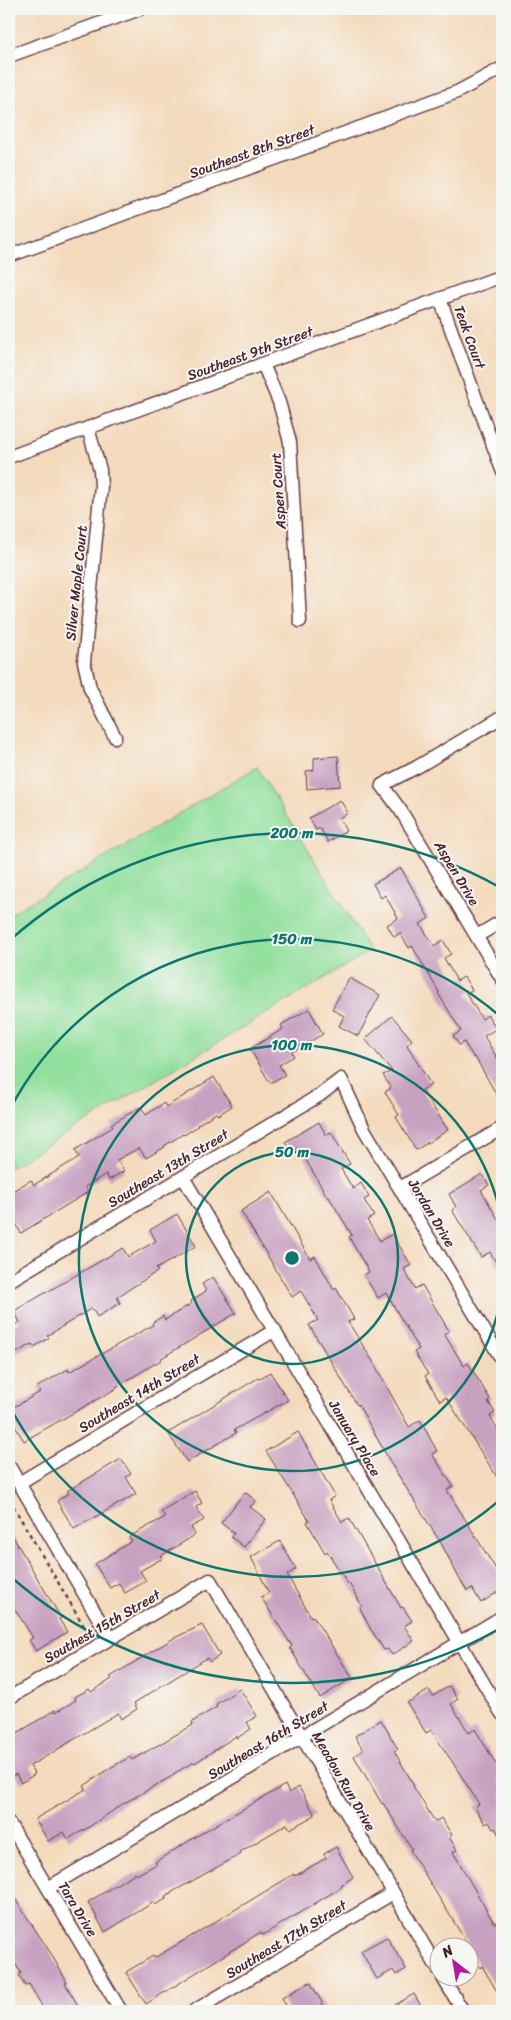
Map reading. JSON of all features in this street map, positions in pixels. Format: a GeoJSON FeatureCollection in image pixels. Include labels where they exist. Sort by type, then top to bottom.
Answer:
{"type":"FeatureCollection","features":[{"type":"Feature","properties":{"kind":"street"},"geometry":{"type":"LineString","coordinates":[[9,56],[140,9]]}},
{"type":"Feature","properties":{"kind":"street","name":"Southeast 8th Street"},"geometry":{"type":"LineString","coordinates":[[9,256],[457,92],[502,68]]}},
{"type":"Feature","properties":{"kind":"street","name":"Southeast 9th Street"},"geometry":{"type":"LineString","coordinates":[[9,456],[502,276]]}},
{"type":"Feature","properties":{"kind":"street","name":"Teak Court"},"geometry":{"type":"LineString","coordinates":[[440,298],[502,470]]}},
{"type":"Feature","properties":{"kind":"street","name":"Aspen Court"},"geometry":{"type":"LineString","coordinates":[[264,364],[279,402],[290,442],[300,621]]}},
{"type":"Feature","properties":{"kind":"street","name":"Silver Maple Court"},"geometry":{"type":"LineString","coordinates":[[88,428],[100,470],[101,486],[84,662],[90,688],[115,736]]}},
{"type":"Feature","properties":{"kind":"street","name":"Aspen Drive"},"geometry":{"type":"LineString","coordinates":[[502,717],[382,785],[401,811],[502,979]]}},
{"type":"Feature","properties":{"kind":"street"},"geometry":{"type":"LineString","coordinates":[[477,936],[502,921]]}},
{"type":"Feature","properties":{"kind":"street","name":"Southeast 13th Street"},"geometry":{"type":"LineString","coordinates":[[9,1281],[320,1095],[341,1079]]}},
{"type":"Feature","properties":{"kind":"street","name":"Jordan Drive"},"geometry":{"type":"LineString","coordinates":[[341,1079],[364,1129],[502,1360]]}},
{"type":"Feature","properties":{"kind":"street"},"geometry":{"type":"LineString","coordinates":[[400,1188],[502,1128]]}},
{"type":"Feature","properties":{"kind":"street","name":"January Place"},"geometry":{"type":"LineString","coordinates":[[183,1177],[502,1714]]}},
{"type":"Feature","properties":{"kind":"street","name":"Southeast 14th Street"},"geometry":{"type":"LineString","coordinates":[[18,1483],[275,1330]]}},
{"type":"Feature","properties":{"kind":"street"},"geometry":{"type":"LineString","coordinates":[[9,1466],[110,1638]]}},
{"type":"Feature","properties":{"kind":"street","name":"Southest 15th Street"},"geometry":{"type":"LineString","coordinates":[[9,1698],[210,1580]]}},
{"type":"Feature","properties":{"kind":"street","name":"Meadow Run Drive"},"geometry":{"type":"LineString","coordinates":[[210,1580],[428,1953]]}},
{"type":"Feature","properties":{"kind":"street","name":"Southeast 16th Street"},"geometry":{"type":"LineString","coordinates":[[48,1888],[502,1618]]}},
{"type":"Feature","properties":{"kind":"street","name":"Tara Drive"},"geometry":{"type":"LineString","coordinates":[[9,1822],[121,2011]]}},
{"type":"Feature","properties":{"kind":"street","name":"Southeast 17th Street"},"geometry":{"type":"LineString","coordinates":[[194,2011],[393,1893]]}},
{"type":"Feature","properties":{"kind":"street"},"geometry":{"type":"LineString","coordinates":[[449,1988],[464,2011]]}},
{"type":"Feature","properties":{"kind":"path"},"geometry":{"type":"LineString","coordinates":[[9,1499],[85,1628],[86,1633],[80,1644]]}},
{"type":"Feature","properties":{"kind":"green space"},"geometry":{"type":"Polygon","coordinates":[[[257,767],[370,951],[9,1168],[9,915],[257,767]]]}},
{"type":"Feature","properties":{"kind":"building"},"geometry":{"type":"Polygon","coordinates":[[[338,756],[340,786],[307,789],[306,771],[314,770],[314,758],[338,756]]]}},
{"type":"Feature","properties":{"kind":"building"},"geometry":{"type":"Polygon","coordinates":[[[340,800],[348,813],[339,818],[346,831],[328,842],[320,828],[316,830],[309,818],[340,800]]]}},
{"type":"Feature","properties":{"kind":"building"},"geometry":{"type":"Polygon","coordinates":[[[401,868],[429,918],[420,924],[434,946],[443,940],[451,954],[444,958],[457,981],[464,977],[472,990],[466,993],[482,1019],[488,1015],[496,1029],[484,1036],[497,1058],[502,1055],[502,1104],[475,1057],[464,1042],[459,1045],[453,1036],[461,1031],[412,946],[409,948],[400,933],[394,937],[387,925],[398,918],[385,895],[381,898],[373,884],[401,868]]]}},
{"type":"Feature","properties":{"kind":"building"},"geometry":{"type":"Polygon","coordinates":[[[349,978],[380,995],[358,1036],[339,1026],[344,1016],[332,1009],[349,978]]]}},
{"type":"Feature","properties":{"kind":"building"},"geometry":{"type":"Polygon","coordinates":[[[309,1009],[323,1034],[292,1052],[294,1056],[279,1065],[285,1075],[270,1083],[250,1049],[283,1029],[281,1025],[309,1009]]]}},
{"type":"Feature","properties":{"kind":"building"},"geometry":{"type":"Polygon","coordinates":[[[392,1016],[412,1040],[407,1045],[431,1085],[422,1090],[448,1130],[416,1150],[396,1117],[399,1115],[385,1092],[391,1088],[383,1075],[392,1071],[365,1039],[392,1016]]]}},
{"type":"Feature","properties":{"kind":"building"},"geometry":{"type":"Polygon","coordinates":[[[214,1077],[232,1106],[218,1115],[216,1113],[146,1158],[139,1148],[117,1160],[124,1171],[109,1180],[106,1174],[85,1187],[88,1192],[21,1233],[15,1222],[9,1226],[9,1193],[31,1180],[34,1185],[79,1157],[75,1150],[113,1127],[111,1124],[141,1107],[146,1115],[164,1103],[166,1107],[214,1077]]]}},
{"type":"Feature","properties":{"kind":"building"},"geometry":{"type":"Polygon","coordinates":[[[319,1122],[326,1135],[331,1132],[350,1164],[341,1169],[353,1189],[361,1183],[369,1197],[364,1200],[374,1216],[367,1220],[380,1241],[392,1234],[411,1265],[404,1269],[415,1289],[422,1285],[449,1331],[444,1334],[464,1366],[468,1363],[490,1399],[488,1401],[495,1413],[490,1416],[502,1437],[502,1485],[446,1397],[440,1401],[425,1376],[428,1374],[414,1352],[419,1349],[386,1293],[378,1298],[364,1275],[369,1272],[349,1237],[352,1235],[299,1148],[291,1153],[285,1142],[319,1122]]]}},
{"type":"Feature","properties":{"kind":"building"},"geometry":{"type":"Polygon","coordinates":[[[482,1174],[489,1185],[481,1190],[502,1226],[502,1273],[490,1252],[481,1257],[452,1210],[456,1207],[449,1194],[482,1174]]]}},
{"type":"Feature","properties":{"kind":"building"},"geometry":{"type":"Polygon","coordinates":[[[271,1192],[310,1259],[315,1256],[334,1290],[336,1288],[354,1319],[348,1322],[372,1360],[409,1427],[420,1420],[437,1451],[432,1454],[453,1486],[447,1490],[502,1579],[502,1589],[481,1603],[472,1588],[467,1591],[442,1545],[309,1325],[318,1320],[301,1291],[292,1297],[241,1211],[271,1192]]]}},
{"type":"Feature","properties":{"kind":"building"},"geometry":{"type":"Polygon","coordinates":[[[177,1214],[196,1246],[156,1269],[158,1271],[117,1297],[120,1303],[97,1317],[92,1308],[47,1336],[49,1338],[34,1347],[32,1344],[9,1357],[9,1329],[20,1322],[14,1311],[123,1248],[128,1257],[156,1241],[150,1230],[177,1214]]]}},
{"type":"Feature","properties":{"kind":"building"},"geometry":{"type":"Polygon","coordinates":[[[213,1277],[236,1313],[160,1359],[117,1388],[24,1441],[9,1416],[9,1410],[40,1392],[37,1387],[68,1369],[69,1372],[153,1325],[152,1323],[163,1316],[165,1320],[192,1303],[191,1301],[206,1291],[202,1284],[213,1277]]]}},
{"type":"Feature","properties":{"kind":"building"},"geometry":{"type":"Polygon","coordinates":[[[270,1372],[288,1400],[234,1430],[236,1433],[187,1462],[168,1433],[270,1372]]]}},
{"type":"Feature","properties":{"kind":"building"},"geometry":{"type":"Polygon","coordinates":[[[298,1432],[335,1496],[329,1500],[342,1522],[349,1518],[401,1608],[403,1607],[412,1621],[404,1626],[414,1641],[392,1655],[388,1649],[384,1650],[370,1628],[360,1608],[362,1606],[349,1583],[327,1551],[325,1553],[307,1522],[309,1520],[266,1451],[298,1432]]]}},
{"type":"Feature","properties":{"kind":"building"},"geometry":{"type":"Polygon","coordinates":[[[121,1459],[131,1474],[126,1477],[136,1494],[74,1529],[57,1501],[69,1493],[67,1491],[121,1459]]]}},
{"type":"Feature","properties":{"kind":"building"},"geometry":{"type":"Polygon","coordinates":[[[195,1491],[202,1503],[196,1507],[204,1520],[191,1527],[195,1535],[161,1556],[163,1558],[140,1571],[146,1581],[125,1593],[119,1583],[110,1588],[95,1564],[132,1541],[129,1537],[165,1517],[161,1511],[195,1491]]]}},
{"type":"Feature","properties":{"kind":"building"},"geometry":{"type":"Polygon","coordinates":[[[245,1492],[256,1501],[250,1507],[266,1519],[244,1547],[231,1537],[234,1533],[221,1523],[245,1492]]]}},
{"type":"Feature","properties":{"kind":"building"},"geometry":{"type":"Polygon","coordinates":[[[9,1530],[61,1618],[59,1619],[67,1632],[36,1651],[29,1640],[33,1638],[9,1600],[9,1530]]]}},
{"type":"Feature","properties":{"kind":"building"},"geometry":{"type":"Polygon","coordinates":[[[280,1541],[296,1569],[287,1575],[311,1617],[313,1616],[352,1678],[320,1698],[290,1648],[292,1646],[261,1597],[269,1593],[251,1557],[280,1541]]]}},
{"type":"Feature","properties":{"kind":"building"},"geometry":{"type":"Polygon","coordinates":[[[202,1625],[220,1655],[210,1662],[207,1658],[134,1703],[137,1709],[121,1719],[118,1713],[30,1766],[35,1774],[21,1783],[16,1774],[9,1778],[9,1738],[55,1710],[56,1712],[76,1700],[75,1697],[89,1689],[91,1692],[112,1679],[110,1677],[174,1638],[202,1625]]]}},
{"type":"Feature","properties":{"kind":"building"},"geometry":{"type":"Polygon","coordinates":[[[449,1686],[458,1699],[451,1704],[469,1733],[475,1729],[502,1774],[502,1778],[498,1781],[502,1788],[502,1840],[489,1822],[485,1824],[475,1807],[479,1804],[453,1763],[431,1730],[426,1733],[407,1703],[429,1690],[433,1696],[449,1686]]]}},
{"type":"Feature","properties":{"kind":"building"},"geometry":{"type":"Polygon","coordinates":[[[240,1689],[257,1716],[247,1722],[251,1729],[237,1738],[236,1736],[195,1763],[121,1805],[68,1839],[64,1832],[48,1841],[35,1819],[86,1789],[84,1786],[110,1768],[130,1757],[132,1760],[193,1725],[192,1722],[217,1707],[216,1704],[240,1689]]]}},
{"type":"Feature","properties":{"kind":"building"},"geometry":{"type":"Polygon","coordinates":[[[381,1720],[398,1749],[394,1751],[435,1822],[441,1818],[452,1835],[449,1837],[457,1850],[453,1852],[494,1923],[496,1922],[502,1932],[502,2000],[482,1966],[480,1968],[478,1964],[478,1938],[464,1938],[410,1850],[412,1849],[382,1804],[354,1756],[363,1750],[355,1736],[381,1720]]]}},
{"type":"Feature","properties":{"kind":"building"},"geometry":{"type":"Polygon","coordinates":[[[285,1785],[289,1793],[299,1787],[315,1815],[290,1829],[287,1824],[240,1852],[241,1854],[165,1896],[166,1899],[155,1905],[154,1902],[105,1932],[88,1902],[135,1873],[136,1875],[157,1864],[155,1862],[285,1785]]]}},
{"type":"Feature","properties":{"kind":"building"},"geometry":{"type":"Polygon","coordinates":[[[336,1847],[353,1877],[341,1885],[342,1887],[263,1935],[261,1932],[146,2004],[126,1972],[190,1937],[294,1874],[295,1876],[326,1858],[324,1854],[336,1847]]]}},
{"type":"Feature","properties":{"kind":"building"},"geometry":{"type":"Polygon","coordinates":[[[9,1890],[50,1952],[81,2011],[45,2011],[29,1984],[25,1986],[19,1975],[21,1973],[9,1954],[9,1890]]]}},
{"type":"Feature","properties":{"kind":"building"},"geometry":{"type":"Polygon","coordinates":[[[387,1937],[406,1969],[396,1975],[393,1970],[377,1979],[361,1951],[387,1937]]]}},
{"type":"Feature","properties":{"kind":"building"},"geometry":{"type":"Polygon","coordinates":[[[310,1982],[327,2011],[289,2011],[282,1998],[310,1982]]]}},
{"type":"Feature","properties":{"kind":"building"},"geometry":{"type":"Polygon","coordinates":[[[414,1994],[424,2011],[385,2011],[414,1994]]]}}]}
